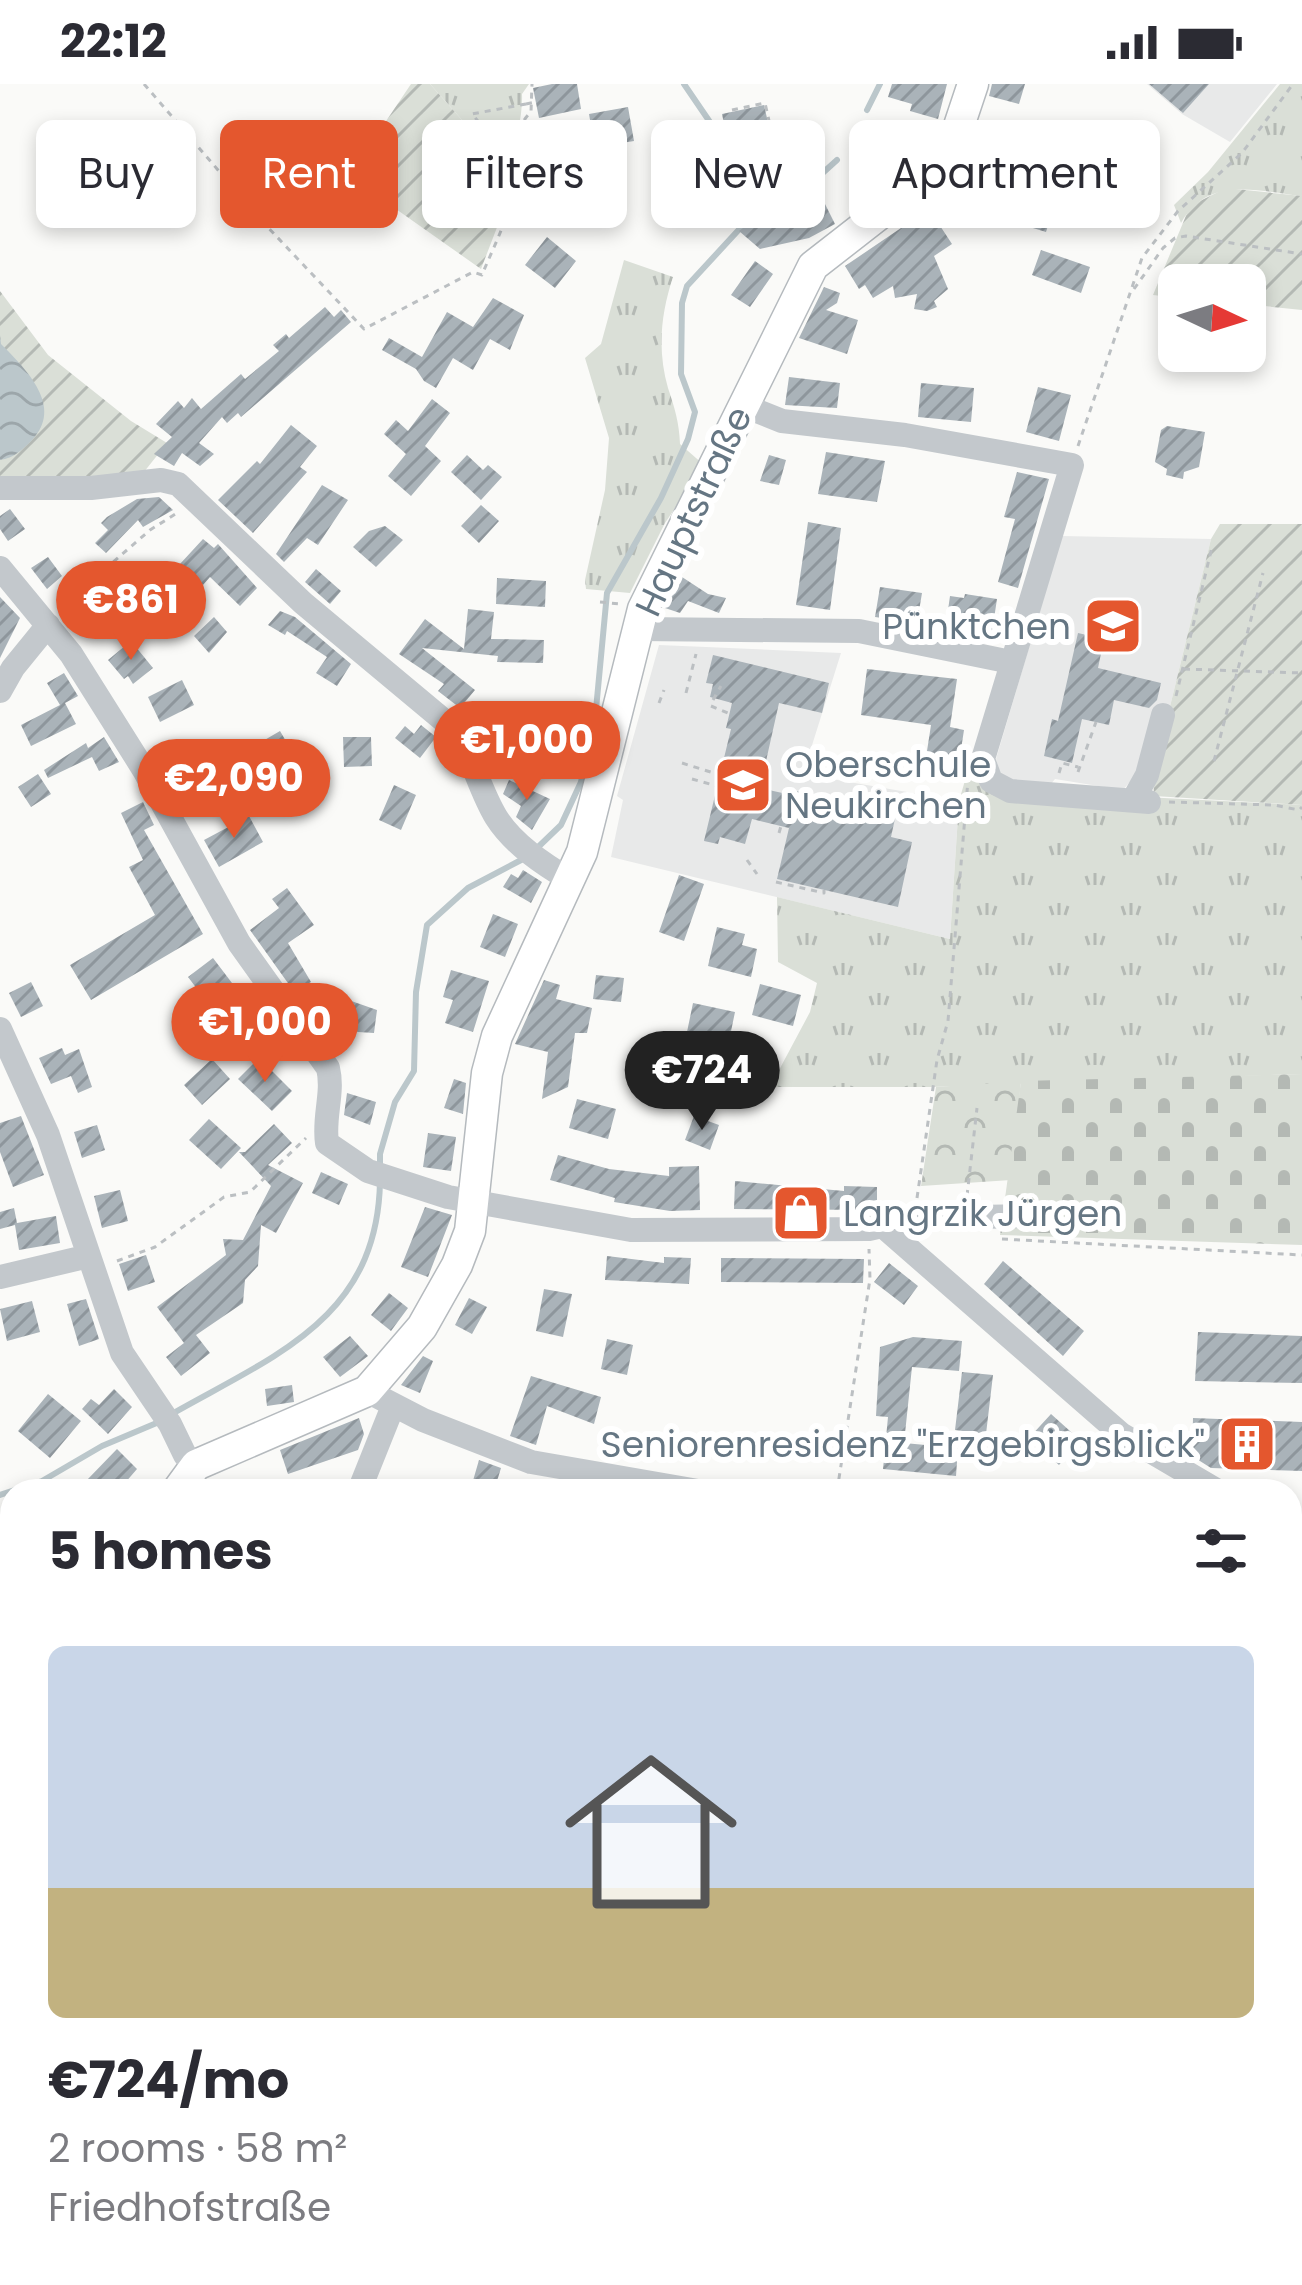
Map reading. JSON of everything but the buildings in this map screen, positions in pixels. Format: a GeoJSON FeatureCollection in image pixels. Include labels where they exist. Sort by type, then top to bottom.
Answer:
{"type":"FeatureCollection","features":[{"type":"Feature","properties":{"kind":"main road","name":"Hauptstraße"},"geometry":{"type":"LineString","coordinates":[[196,1465],[380,1398],[458,1265],[475,1204],[487,1073],[497,1036],[592,820],[630,617],[651,592],[813,266],[931,174],[955,138],[973,84]]}},
{"type":"Feature","properties":{"kind":"main road"},"geometry":{"type":"LineString","coordinates":[[186,1479],[196,1465]]}},
{"type":"Feature","properties":{"kind":"street"},"geometry":{"type":"LineString","coordinates":[[742,405],[782,422],[905,435],[1072,465],[982,759],[991,781],[1027,794],[1141,801],[1168,711]]}},
{"type":"Feature","properties":{"kind":"street"},"geometry":{"type":"LineString","coordinates":[[0,488],[91,488],[161,480],[178,484],[303,603],[454,729],[470,752],[496,818],[536,861],[569,880]]}},
{"type":"Feature","properties":{"kind":"street"},"geometry":{"type":"LineString","coordinates":[[0,568],[71,654],[144,770],[238,943],[328,1068],[332,1084],[324,1121],[327,1143],[380,1174],[475,1204],[508,1205],[631,1230],[877,1228],[917,1217],[1032,1216]]}},
{"type":"Feature","properties":{"kind":"street"},"geometry":{"type":"LineString","coordinates":[[630,617],[701,630],[859,632],[1011,662]]}},
{"type":"Feature","properties":{"kind":"street"},"geometry":{"type":"LineString","coordinates":[[0,691],[48,626]]}},
{"type":"Feature","properties":{"kind":"street"},"geometry":{"type":"LineString","coordinates":[[0,1029],[48,1135],[122,1353],[185,1455],[196,1465]]}},
{"type":"Feature","properties":{"kind":"street"},"geometry":{"type":"LineString","coordinates":[[877,1228],[1121,1434],[1198,1479]]}},
{"type":"Feature","properties":{"kind":"street"},"geometry":{"type":"LineString","coordinates":[[0,1277],[91,1263]]}},
{"type":"Feature","properties":{"kind":"street"},"geometry":{"type":"LineString","coordinates":[[362,1479],[380,1398],[531,1462],[629,1479]]}},
{"type":"Feature","properties":{"kind":"path"},"geometry":{"type":"LineString","coordinates":[[145,84],[261,220],[364,329],[473,272],[482,275],[501,228]]}},
{"type":"Feature","properties":{"kind":"path"},"geometry":{"type":"LineString","coordinates":[[522,120],[531,112],[532,84]]}},
{"type":"Feature","properties":{"kind":"path"},"geometry":{"type":"LineString","coordinates":[[1072,465],[1142,258],[1178,211],[1242,153],[1293,84]]}},
{"type":"Feature","properties":{"kind":"path"},"geometry":{"type":"LineString","coordinates":[[477,120],[472,114],[536,102]]}},
{"type":"Feature","properties":{"kind":"path"},"geometry":{"type":"LineString","coordinates":[[732,110],[765,104],[768,120]]}},
{"type":"Feature","properties":{"kind":"path"},"geometry":{"type":"LineString","coordinates":[[1129,295],[1162,248],[1175,238],[1302,254]]}},
{"type":"Feature","properties":{"kind":"path"},"geometry":{"type":"LineString","coordinates":[[48,626],[56,610],[150,530],[196,501]]}},
{"type":"Feature","properties":{"kind":"path"},"geometry":{"type":"LineString","coordinates":[[1168,711],[1183,669],[1212,547]]}},
{"type":"Feature","properties":{"kind":"path"},"geometry":{"type":"LineString","coordinates":[[1214,761],[1263,573]]}},
{"type":"Feature","properties":{"kind":"path"},"geometry":{"type":"LineString","coordinates":[[600,602],[630,617]]}},
{"type":"Feature","properties":{"kind":"path"},"geometry":{"type":"LineString","coordinates":[[686,693],[701,630]]}},
{"type":"Feature","properties":{"kind":"path"},"geometry":{"type":"LineString","coordinates":[[1183,669],[1302,674]]}},
{"type":"Feature","properties":{"kind":"path"},"geometry":{"type":"LineString","coordinates":[[721,686],[712,703],[730,714]]}},
{"type":"Feature","properties":{"kind":"path"},"geometry":{"type":"LineString","coordinates":[[659,703],[664,690]]}},
{"type":"Feature","properties":{"kind":"path"},"geometry":{"type":"LineString","coordinates":[[1069,796],[1096,722]]}},
{"type":"Feature","properties":{"kind":"path"},"geometry":{"type":"LineString","coordinates":[[917,1217],[937,1060],[948,1021],[965,790],[974,761],[982,759]]}},
{"type":"Feature","properties":{"kind":"path"},"geometry":{"type":"LineString","coordinates":[[682,763],[720,775]]}},
{"type":"Feature","properties":{"kind":"path"},"geometry":{"type":"LineString","coordinates":[[1063,763],[1080,767]]}},
{"type":"Feature","properties":{"kind":"path"},"geometry":{"type":"LineString","coordinates":[[692,779],[717,786]]}},
{"type":"Feature","properties":{"kind":"path"},"geometry":{"type":"LineString","coordinates":[[1141,801],[1299,810],[1302,806]]}},
{"type":"Feature","properties":{"kind":"path"},"geometry":{"type":"LineString","coordinates":[[747,860],[757,874]]}},
{"type":"Feature","properties":{"kind":"path"},"geometry":{"type":"LineString","coordinates":[[776,882],[824,890]]}},
{"type":"Feature","properties":{"kind":"path"},"geometry":{"type":"LineString","coordinates":[[968,1188],[977,1108]]}},
{"type":"Feature","properties":{"kind":"path"},"geometry":{"type":"LineString","coordinates":[[91,1263],[155,1247],[224,1197],[250,1192],[324,1121]]}},
{"type":"Feature","properties":{"kind":"path"},"geometry":{"type":"LineString","coordinates":[[839,1479],[877,1228]]}},
{"type":"Feature","properties":{"kind":"path"},"geometry":{"type":"LineString","coordinates":[[995,1239],[1302,1255]]}},
{"type":"Feature","properties":{"kind":"shaded area"},"geometry":{"type":"Polygon","coordinates":[[[1147,84],[1277,84],[1230,142],[1182,114],[1147,84]]]}},
{"type":"Feature","properties":{"kind":"shaded area","name":"Pünktchen"},"geometry":{"type":"Polygon","coordinates":[[[1062,536],[1211,539],[1153,776],[1138,772],[1123,790],[1055,779],[1050,785],[1015,784],[1001,776],[996,759],[1062,536]]]}},
{"type":"Feature","properties":{"kind":"shaded area","name":"Oberschule Neukirchen"},"geometry":{"type":"Polygon","coordinates":[[[659,645],[841,653],[803,774],[959,801],[950,939],[611,857],[623,800],[617,796],[659,645]]]}},
{"type":"Feature","properties":{"kind":"green space"},"geometry":{"type":"Polygon","coordinates":[[[411,84],[430,84],[462,120],[422,120],[422,227],[398,210],[398,120],[387,120],[411,84]]]}},
{"type":"Feature","properties":{"kind":"green space"},"geometry":{"type":"Polygon","coordinates":[[[430,84],[529,84],[522,94],[520,120],[462,120],[430,84]]]}},
{"type":"Feature","properties":{"kind":"green space"},"geometry":{"type":"Polygon","coordinates":[[[1280,84],[1302,84],[1302,196],[1219,192],[1192,208],[1181,223],[1174,205],[1208,172],[1280,84]]]}},
{"type":"Feature","properties":{"kind":"green space"},"geometry":{"type":"Polygon","coordinates":[[[1226,188],[1302,196],[1302,310],[1266,306],[1266,264],[1166,264],[1190,206],[1226,188]]]}},
{"type":"Feature","properties":{"kind":"green space"},"geometry":{"type":"Polygon","coordinates":[[[423,228],[497,228],[481,269],[423,228]]]}},
{"type":"Feature","properties":{"kind":"green space"},"geometry":{"type":"Polygon","coordinates":[[[624,260],[673,277],[662,332],[662,360],[680,444],[704,465],[665,523],[630,593],[586,589],[585,580],[605,490],[609,438],[585,358],[601,344],[624,260]]]}},
{"type":"Feature","properties":{"kind":"green space"},"geometry":{"type":"Polygon","coordinates":[[[0,291],[48,355],[131,421],[167,443],[140,477],[0,483],[0,291]]]}},
{"type":"Feature","properties":{"kind":"green space"},"geometry":{"type":"Polygon","coordinates":[[[1220,524],[1302,524],[1302,805],[1154,796],[1153,776],[1211,539],[1220,524]]]}},
{"type":"Feature","properties":{"kind":"green space"},"geometry":{"type":"Polygon","coordinates":[[[976,743],[988,789],[1302,805],[1302,1074],[931,1087],[770,1087],[810,1012],[817,983],[778,962],[777,897],[950,939],[959,801],[976,743]]]}},
{"type":"Feature","properties":{"kind":"green space"},"geometry":{"type":"Polygon","coordinates":[[[1302,1074],[1302,1245],[1000,1235],[1021,1081],[1302,1074]]]}},
{"type":"Feature","properties":{"kind":"green space"},"geometry":{"type":"Polygon","coordinates":[[[1021,1081],[1011,1180],[921,1186],[936,1087],[1021,1081]]]}},
{"type":"Feature","properties":{"kind":"water"},"geometry":{"type":"Polygon","coordinates":[[[0,335],[1,344],[38,389],[44,415],[32,440],[0,460],[0,335]]]}},
{"type":"Feature","properties":{"kind":"waterway"},"geometry":{"type":"LineString","coordinates":[[684,84],[709,120]]}},
{"type":"Feature","properties":{"kind":"waterway"},"geometry":{"type":"LineString","coordinates":[[867,110],[880,84]]}},
{"type":"Feature","properties":{"kind":"waterway"},"geometry":{"type":"LineString","coordinates":[[534,851],[561,825],[581,782],[595,720],[607,593],[688,439],[695,412],[681,374],[682,303],[687,286],[745,223],[795,198],[837,160]]}},
{"type":"Feature","properties":{"kind":"waterway"},"geometry":{"type":"LineString","coordinates":[[380,1169],[395,1102],[414,1071],[416,992],[427,925],[468,888],[523,859]]}},
{"type":"Feature","properties":{"kind":"waterway"},"geometry":{"type":"LineString","coordinates":[[170,1415],[281,1352],[339,1301],[360,1268],[374,1229],[380,1182]]}},
{"type":"Feature","properties":{"kind":"waterway"},"geometry":{"type":"LineString","coordinates":[[45,1479],[102,1446],[159,1422]]}},
{"type":"Feature","properties":{"kind":"place","name":"Pünktchen"},"geometry":{"type":"Point","coordinates":[1113,626]}},
{"type":"Feature","properties":{"kind":"place","name":"Oberschule Neukirchen"},"geometry":{"type":"Point","coordinates":[743,785]}},
{"type":"Feature","properties":{"kind":"place","name":"Langrzik Jürgen"},"geometry":{"type":"Point","coordinates":[801,1213]}},
{"type":"Feature","properties":{"kind":"place","name":"Seniorenresidenz \"Erzgebirgsblick\""},"geometry":{"type":"Point","coordinates":[1247,1444]}}]}
